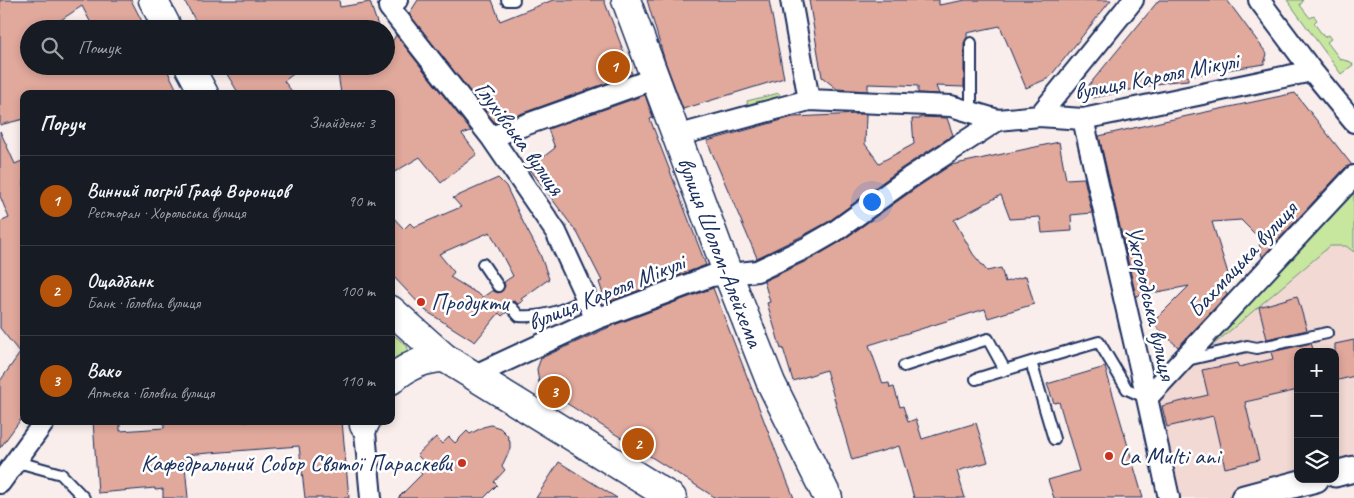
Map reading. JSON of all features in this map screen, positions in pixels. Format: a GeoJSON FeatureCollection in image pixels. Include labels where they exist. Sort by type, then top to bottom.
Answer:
{"type":"FeatureCollection","features":[{"type":"Feature","properties":{"kind":"main road"},"geometry":{"type":"LineString","coordinates":[[152,0],[163,20]]}},
{"type":"Feature","properties":{"kind":"main road","name":"вулиця Шолом-Алейхема"},"geometry":{"type":"LineString","coordinates":[[626,0],[771,384],[828,498]]}},
{"type":"Feature","properties":{"kind":"main road"},"geometry":{"type":"LineString","coordinates":[[194,75],[202,90]]}},
{"type":"Feature","properties":{"kind":"main road"},"geometry":{"type":"LineString","coordinates":[[395,313],[446,358],[473,376],[672,498]]}},
{"type":"Feature","properties":{"kind":"main road"},"geometry":{"type":"LineString","coordinates":[[395,377],[408,367],[416,364],[432,359],[446,358]]}},
{"type":"Feature","properties":{"kind":"street"},"geometry":{"type":"LineString","coordinates":[[791,0],[809,100]]}},
{"type":"Feature","properties":{"kind":"street"},"geometry":{"type":"LineString","coordinates":[[1039,116],[1133,0]]}},
{"type":"Feature","properties":{"kind":"street"},"geometry":{"type":"LineString","coordinates":[[1259,0],[1354,122]]}},
{"type":"Feature","properties":{"kind":"street","name":"Глухівська вулиця"},"geometry":{"type":"LineString","coordinates":[[389,2],[491,137],[556,232],[596,319]]}},
{"type":"Feature","properties":{"kind":"street","name":"вулиця Кароля Мікулі"},"geometry":{"type":"LineString","coordinates":[[473,376],[596,319],[711,276],[757,271],[808,247],[834,232],[909,178],[998,120],[1039,116],[1083,119],[1312,70]]}},
{"type":"Feature","properties":{"kind":"street"},"geometry":{"type":"LineString","coordinates":[[491,137],[656,78]]}},
{"type":"Feature","properties":{"kind":"street"},"geometry":{"type":"LineString","coordinates":[[676,136],[809,100],[952,106],[998,120]]}},
{"type":"Feature","properties":{"kind":"street","name":"Ужгородська вулиця"},"geometry":{"type":"LineString","coordinates":[[1083,119],[1169,498]]}},
{"type":"Feature","properties":{"kind":"street","name":"Бахмацька вулиця"},"geometry":{"type":"LineString","coordinates":[[1147,398],[1354,176]]}},
{"type":"Feature","properties":{"kind":"street"},"geometry":{"type":"LineString","coordinates":[[0,483],[42,425]]}},
{"type":"Feature","properties":{"kind":"street"},"geometry":{"type":"LineString","coordinates":[[365,425],[371,498]]}},
{"type":"Feature","properties":{"kind":"street"},"geometry":{"type":"LineString","coordinates":[[1339,473],[1354,470]]}},
{"type":"Feature","properties":{"kind":"street"},"geometry":{"type":"LineString","coordinates":[[1244,498],[1301,483]]}},
{"type":"Feature","properties":{"kind":"lane"},"geometry":{"type":"LineString","coordinates":[[507,0],[514,0]]}},
{"type":"Feature","properties":{"kind":"lane"},"geometry":{"type":"LineString","coordinates":[[971,43],[971,112]]}},
{"type":"Feature","properties":{"kind":"lane"},"geometry":{"type":"LineString","coordinates":[[484,264],[498,286]]}},
{"type":"Feature","properties":{"kind":"lane"},"geometry":{"type":"LineString","coordinates":[[512,308],[519,316],[533,317],[558,312],[586,299]]}},
{"type":"Feature","properties":{"kind":"lane"},"geometry":{"type":"LineString","coordinates":[[1182,361],[1247,346],[1258,348],[1328,333]]}},
{"type":"Feature","properties":{"kind":"lane"},"geometry":{"type":"LineString","coordinates":[[904,366],[988,339],[1005,370]]}},
{"type":"Feature","properties":{"kind":"lane"},"geometry":{"type":"LineString","coordinates":[[976,379],[1098,342],[1127,389],[1147,398]]}},
{"type":"Feature","properties":{"kind":"lane"},"geometry":{"type":"LineString","coordinates":[[1031,362],[1054,438]]}},
{"type":"Feature","properties":{"kind":"lane"},"geometry":{"type":"LineString","coordinates":[[16,462],[61,474],[84,498]]}},
{"type":"Feature","properties":{"kind":"shaded area"},"geometry":{"type":"Polygon","coordinates":[[[1330,246],[1346,246],[1354,252],[1354,468],[1339,472],[1339,348],[1294,348],[1294,480],[1238,498],[1167,498],[1148,396],[1212,346],[1330,246]]]}},
{"type":"Feature","properties":{"kind":"green space"},"geometry":{"type":"Polygon","coordinates":[[[1287,0],[1302,0],[1300,5],[1310,18],[1314,16],[1317,20],[1314,23],[1324,37],[1328,35],[1331,39],[1327,42],[1340,59],[1351,62],[1353,65],[1341,74],[1287,0]]]}},
{"type":"Feature","properties":{"kind":"green space"},"geometry":{"type":"Polygon","coordinates":[[[779,93],[780,99],[748,107],[747,101],[779,93]]]}},
{"type":"Feature","properties":{"kind":"green space"},"geometry":{"type":"Polygon","coordinates":[[[1354,188],[1354,252],[1346,246],[1330,246],[1212,346],[1210,344],[1354,188]]]}},
{"type":"Feature","properties":{"kind":"green space"},"geometry":{"type":"Polygon","coordinates":[[[395,336],[407,346],[409,352],[395,366],[395,336]]]}},
{"type":"Feature","properties":{"kind":"building"},"geometry":{"type":"Polygon","coordinates":[[[0,0],[131,0],[141,20],[89,20],[82,6],[61,20],[20,20],[20,75],[170,75],[177,90],[20,90],[20,120],[0,125],[0,0]]]}},
{"type":"Feature","properties":{"kind":"building"},"geometry":{"type":"Polygon","coordinates":[[[184,0],[339,0],[340,7],[370,2],[376,20],[195,20],[184,0]]]}},
{"type":"Feature","properties":{"kind":"building"},"geometry":{"type":"Polygon","coordinates":[[[418,0],[492,0],[500,21],[553,0],[604,0],[632,74],[495,123],[409,14],[418,0]]]}},
{"type":"Feature","properties":{"kind":"building"},"geometry":{"type":"Polygon","coordinates":[[[647,0],[769,0],[784,78],[683,109],[665,61],[647,0]]]}},
{"type":"Feature","properties":{"kind":"building"},"geometry":{"type":"Polygon","coordinates":[[[809,0],[939,0],[939,5],[966,0],[1111,0],[1049,78],[1026,88],[1000,26],[967,33],[964,43],[964,87],[936,86],[939,94],[918,93],[918,86],[901,85],[868,84],[868,91],[837,89],[822,77],[809,0]]]}},
{"type":"Feature","properties":{"kind":"building"},"geometry":{"type":"Polygon","coordinates":[[[1159,0],[1227,0],[1267,54],[1264,64],[1188,76],[1188,80],[1167,82],[1093,98],[1089,85],[1159,0]]]}},
{"type":"Feature","properties":{"kind":"building"},"geometry":{"type":"Polygon","coordinates":[[[396,35],[471,131],[462,134],[477,154],[441,183],[420,157],[395,172],[395,90],[340,90],[338,75],[395,75],[396,35]]]}},
{"type":"Feature","properties":{"kind":"building"},"geometry":{"type":"Polygon","coordinates":[[[227,75],[292,75],[284,81],[291,90],[237,90],[227,75]]]}},
{"type":"Feature","properties":{"kind":"building"},"geometry":{"type":"Polygon","coordinates":[[[1295,93],[1352,165],[1345,168],[1262,257],[1258,237],[1241,220],[1212,222],[1231,283],[1223,287],[1227,295],[1178,347],[1152,323],[1189,286],[1136,296],[1099,136],[1295,93]]]}},
{"type":"Feature","properties":{"kind":"building"},"geometry":{"type":"Polygon","coordinates":[[[645,95],[653,118],[650,119],[706,265],[606,303],[599,282],[602,281],[578,234],[529,168],[555,148],[548,129],[645,95]]]}},
{"type":"Feature","properties":{"kind":"building"},"geometry":{"type":"Polygon","coordinates":[[[866,114],[865,144],[879,163],[914,144],[912,119],[920,119],[920,117],[947,118],[953,135],[902,168],[828,222],[757,258],[707,141],[793,117],[866,114]]]}},
{"type":"Feature","properties":{"kind":"building"},"geometry":{"type":"Polygon","coordinates":[[[0,131],[15,164],[20,162],[20,353],[0,328],[0,222],[9,218],[0,196],[0,131]]]}},
{"type":"Feature","properties":{"kind":"building"},"geometry":{"type":"Polygon","coordinates":[[[1059,142],[1066,179],[1084,178],[1092,213],[1071,215],[1072,231],[1042,233],[1040,217],[1010,219],[1001,195],[954,220],[973,254],[987,271],[1001,268],[1005,282],[1026,276],[1034,304],[988,318],[985,309],[869,345],[883,384],[889,383],[890,388],[894,387],[900,407],[903,406],[908,422],[916,419],[922,439],[976,423],[988,462],[957,471],[965,498],[914,498],[899,446],[852,460],[826,370],[793,381],[767,303],[770,302],[764,281],[813,258],[840,242],[951,165],[1059,142]]]}},
{"type":"Feature","properties":{"kind":"building"},"geometry":{"type":"Polygon","coordinates":[[[498,178],[506,186],[540,254],[549,279],[521,299],[523,301],[518,304],[514,301],[508,303],[505,306],[507,312],[502,316],[499,313],[475,342],[426,311],[395,278],[395,219],[404,229],[410,223],[414,227],[461,207],[453,198],[498,178]],[[490,232],[439,254],[454,272],[450,277],[483,297],[493,290],[498,293],[502,291],[505,286],[504,282],[513,276],[490,232]]]}},
{"type":"Feature","properties":{"kind":"building"},"geometry":{"type":"Polygon","coordinates":[[[713,288],[794,498],[716,498],[552,394],[539,383],[537,369],[541,358],[614,325],[713,288]]]}},
{"type":"Feature","properties":{"kind":"building"},"geometry":{"type":"Polygon","coordinates":[[[1297,296],[1307,330],[1267,339],[1259,307],[1297,296]]]}},
{"type":"Feature","properties":{"kind":"building"},"geometry":{"type":"Polygon","coordinates":[[[1354,340],[1354,376],[1339,380],[1339,348],[1335,348],[1335,344],[1354,340]]]}},
{"type":"Feature","properties":{"kind":"building"},"geometry":{"type":"Polygon","coordinates":[[[1311,343],[1313,348],[1294,348],[1294,391],[1245,402],[1259,460],[1225,468],[1213,416],[1167,427],[1162,406],[1208,395],[1202,370],[1237,363],[1239,367],[1273,359],[1271,352],[1311,343]]]}},
{"type":"Feature","properties":{"kind":"building"},"geometry":{"type":"Polygon","coordinates":[[[20,353],[20,420],[0,448],[0,381],[20,353]]]}},
{"type":"Feature","properties":{"kind":"building"},"geometry":{"type":"Polygon","coordinates":[[[1105,367],[1143,498],[1054,498],[1048,480],[1079,471],[1059,402],[1054,403],[1047,384],[1105,367]]]}},
{"type":"Feature","properties":{"kind":"building"},"geometry":{"type":"Polygon","coordinates":[[[93,425],[120,425],[120,431],[164,428],[164,425],[342,425],[349,498],[305,498],[299,446],[184,455],[188,498],[163,498],[163,489],[155,490],[155,488],[98,493],[93,425]]]}},
{"type":"Feature","properties":{"kind":"building","name":"Кафедральний Собор Святої Параскеви"},"geometry":{"type":"Polygon","coordinates":[[[491,425],[500,428],[507,435],[510,449],[502,466],[505,470],[494,482],[497,485],[484,498],[398,498],[422,474],[417,469],[424,462],[417,455],[436,437],[442,444],[449,437],[455,443],[467,431],[470,434],[491,425]]]}},
{"type":"Feature","properties":{"kind":"building"},"geometry":{"type":"Polygon","coordinates":[[[559,462],[617,498],[536,498],[559,462]]]}},
{"type":"Feature","properties":{"kind":"place","name":"Винний погріб Граф Воронцов"},"geometry":{"type":"Point","coordinates":[614,67]}},
{"type":"Feature","properties":{"kind":"place","name":"Продукти"},"geometry":{"type":"Point","coordinates":[421,302]}},
{"type":"Feature","properties":{"kind":"place","name":"Вако"},"geometry":{"type":"Point","coordinates":[554,392]}},
{"type":"Feature","properties":{"kind":"place","name":"Ощадбанк"},"geometry":{"type":"Point","coordinates":[638,444]}},
{"type":"Feature","properties":{"kind":"place","name":"La Multi ani"},"geometry":{"type":"Point","coordinates":[1109,456]}},
{"type":"Feature","properties":{"kind":"place","name":"Кафедральний Собор Святої Параскеви"},"geometry":{"type":"Point","coordinates":[462,463]}}]}
